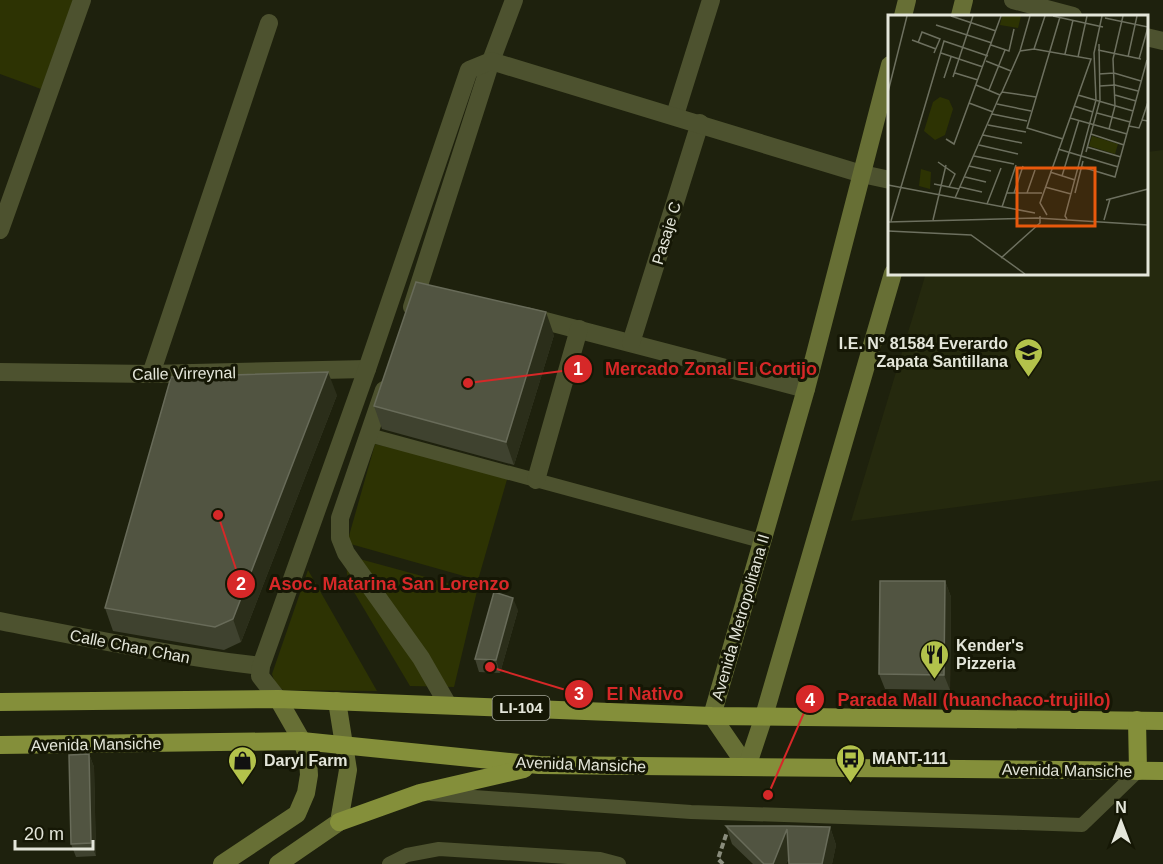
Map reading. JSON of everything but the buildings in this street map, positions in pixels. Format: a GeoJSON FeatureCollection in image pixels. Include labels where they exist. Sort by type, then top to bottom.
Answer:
{"type":"FeatureCollection","features":[{"type":"Feature","properties":{"kind":"highway","name":"LI-104"},"geometry":{"type":"LineString","coordinates":[[0,702],[278,699],[712,717],[1163,721]]}},
{"type":"Feature","properties":{"kind":"highway"},"geometry":{"type":"LineString","coordinates":[[1137,720],[1138,771]]}},
{"type":"Feature","properties":{"kind":"highway","name":"Avenida Mansiche"},"geometry":{"type":"LineString","coordinates":[[0,745],[302,741],[539,765],[1163,771]]}},
{"type":"Feature","properties":{"kind":"highway"},"geometry":{"type":"LineString","coordinates":[[339,822],[420,794],[539,765]]}},
{"type":"Feature","properties":{"kind":"main road"},"geometry":{"type":"LineString","coordinates":[[903,15],[907,0]]}},
{"type":"Feature","properties":{"kind":"main road"},"geometry":{"type":"LineString","coordinates":[[960,15],[964,0]]}},
{"type":"Feature","properties":{"kind":"main road","name":"Avenida Metropolitana II"},"geometry":{"type":"LineString","coordinates":[[747,767],[712,717],[806,388],[888,73]]}},
{"type":"Feature","properties":{"kind":"main road"},"geometry":{"type":"LineString","coordinates":[[747,767],[765,717],[893,274]]}},
{"type":"Feature","properties":{"kind":"main road"},"geometry":{"type":"LineString","coordinates":[[222,864],[297,814],[306,794],[309,775],[308,759],[302,741],[278,699]]}},
{"type":"Feature","properties":{"kind":"main road"},"geometry":{"type":"LineString","coordinates":[[278,864],[339,822],[348,770],[337,701]]}},
{"type":"Feature","properties":{"kind":"street"},"geometry":{"type":"LineString","coordinates":[[0,230],[82,0]]}},
{"type":"Feature","properties":{"kind":"street"},"geometry":{"type":"LineString","coordinates":[[408,318],[424,290],[491,61],[514,0]]}},
{"type":"Feature","properties":{"kind":"street"},"geometry":{"type":"LineString","coordinates":[[675,115],[711,0]]}},
{"type":"Feature","properties":{"kind":"street"},"geometry":{"type":"LineString","coordinates":[[1013,0],[1069,15]]}},
{"type":"Feature","properties":{"kind":"street"},"geometry":{"type":"LineString","coordinates":[[151,374],[268,23]]}},
{"type":"Feature","properties":{"kind":"street"},"geometry":{"type":"LineString","coordinates":[[1148,37],[1163,41]]}},
{"type":"Feature","properties":{"kind":"street"},"geometry":{"type":"LineString","coordinates":[[278,699],[260,676],[261,666],[367,369],[469,70],[491,61],[675,115],[862,174],[888,180]]}},
{"type":"Feature","properties":{"kind":"street","name":"Pasaje C"},"geometry":{"type":"LineString","coordinates":[[631,343],[700,123]]}},
{"type":"Feature","properties":{"kind":"street"},"geometry":{"type":"LineString","coordinates":[[397,281],[424,290]]}},
{"type":"Feature","properties":{"kind":"street"},"geometry":{"type":"LineString","coordinates":[[510,312],[806,388]]}},
{"type":"Feature","properties":{"kind":"street"},"geometry":{"type":"LineString","coordinates":[[536,480],[579,329]]}},
{"type":"Feature","properties":{"kind":"street","name":"Calle Virreynal"},"geometry":{"type":"LineString","coordinates":[[0,372],[151,374],[367,369]]}},
{"type":"Feature","properties":{"kind":"street"},"geometry":{"type":"LineString","coordinates":[[391,369],[340,518],[340,538],[346,553],[421,658],[448,705]]}},
{"type":"Feature","properties":{"kind":"street","name":"Calle Chan Chan"},"geometry":{"type":"LineString","coordinates":[[0,621],[152,651],[261,666]]}},
{"type":"Feature","properties":{"kind":"lane"},"geometry":{"type":"LineString","coordinates":[[369,435],[762,541]]}},
{"type":"Feature","properties":{"kind":"lane"},"geometry":{"type":"LineString","coordinates":[[420,794],[691,812],[1082,825],[1138,771]]}},
{"type":"Feature","properties":{"kind":"lane"},"geometry":{"type":"LineString","coordinates":[[389,864],[407,855],[439,849],[600,859],[619,864]]}},
{"type":"Feature","properties":{"kind":"shaded area"},"geometry":{"type":"Polygon","coordinates":[[[0,0],[73,0],[41,89],[0,74],[0,0]]]}},
{"type":"Feature","properties":{"kind":"shaded area","name":"I.E. N° 81584 Everardo Zapata Santillana"},"geometry":{"type":"Polygon","coordinates":[[[1163,150],[1163,480],[851,521],[926,274],[1148,274],[1148,152],[1163,150]]]}},
{"type":"Feature","properties":{"kind":"shaded area"},"geometry":{"type":"Polygon","coordinates":[[[375,444],[508,476],[478,580],[347,543],[375,444]]]}},
{"type":"Feature","properties":{"kind":"shaded area"},"geometry":{"type":"Polygon","coordinates":[[[345,555],[477,591],[454,687],[410,686],[348,582],[345,555]]]}},
{"type":"Feature","properties":{"kind":"shaded area"},"geometry":{"type":"Polygon","coordinates":[[[308,570],[377,691],[283,690],[275,683],[272,674],[308,570]]]}},
{"type":"Feature","properties":{"kind":"place","name":"I.E. N° 81584 Everardo Zapata Santillana"},"geometry":{"type":"Point","coordinates":[1029,378]}},
{"type":"Feature","properties":{"kind":"place","name":"Mercado Zonal El Cortijo"},"geometry":{"type":"Point","coordinates":[468,383]}},
{"type":"Feature","properties":{"kind":"place","name":"Asoc. Matarina San Lorenzo"},"geometry":{"type":"Point","coordinates":[218,515]}},
{"type":"Feature","properties":{"kind":"place","name":"El Nativo"},"geometry":{"type":"Point","coordinates":[490,667]}},
{"type":"Feature","properties":{"kind":"place","name":"Kender's Pizzeria"},"geometry":{"type":"Point","coordinates":[935,680]}},
{"type":"Feature","properties":{"kind":"place","name":"MANT-111"},"geometry":{"type":"Point","coordinates":[851,784]}},
{"type":"Feature","properties":{"kind":"place","name":"Daryl Farm"},"geometry":{"type":"Point","coordinates":[243,786]}},
{"type":"Feature","properties":{"kind":"place","name":"Parada Mall (huanchaco-trujillo)"},"geometry":{"type":"Point","coordinates":[768,795]}}]}
